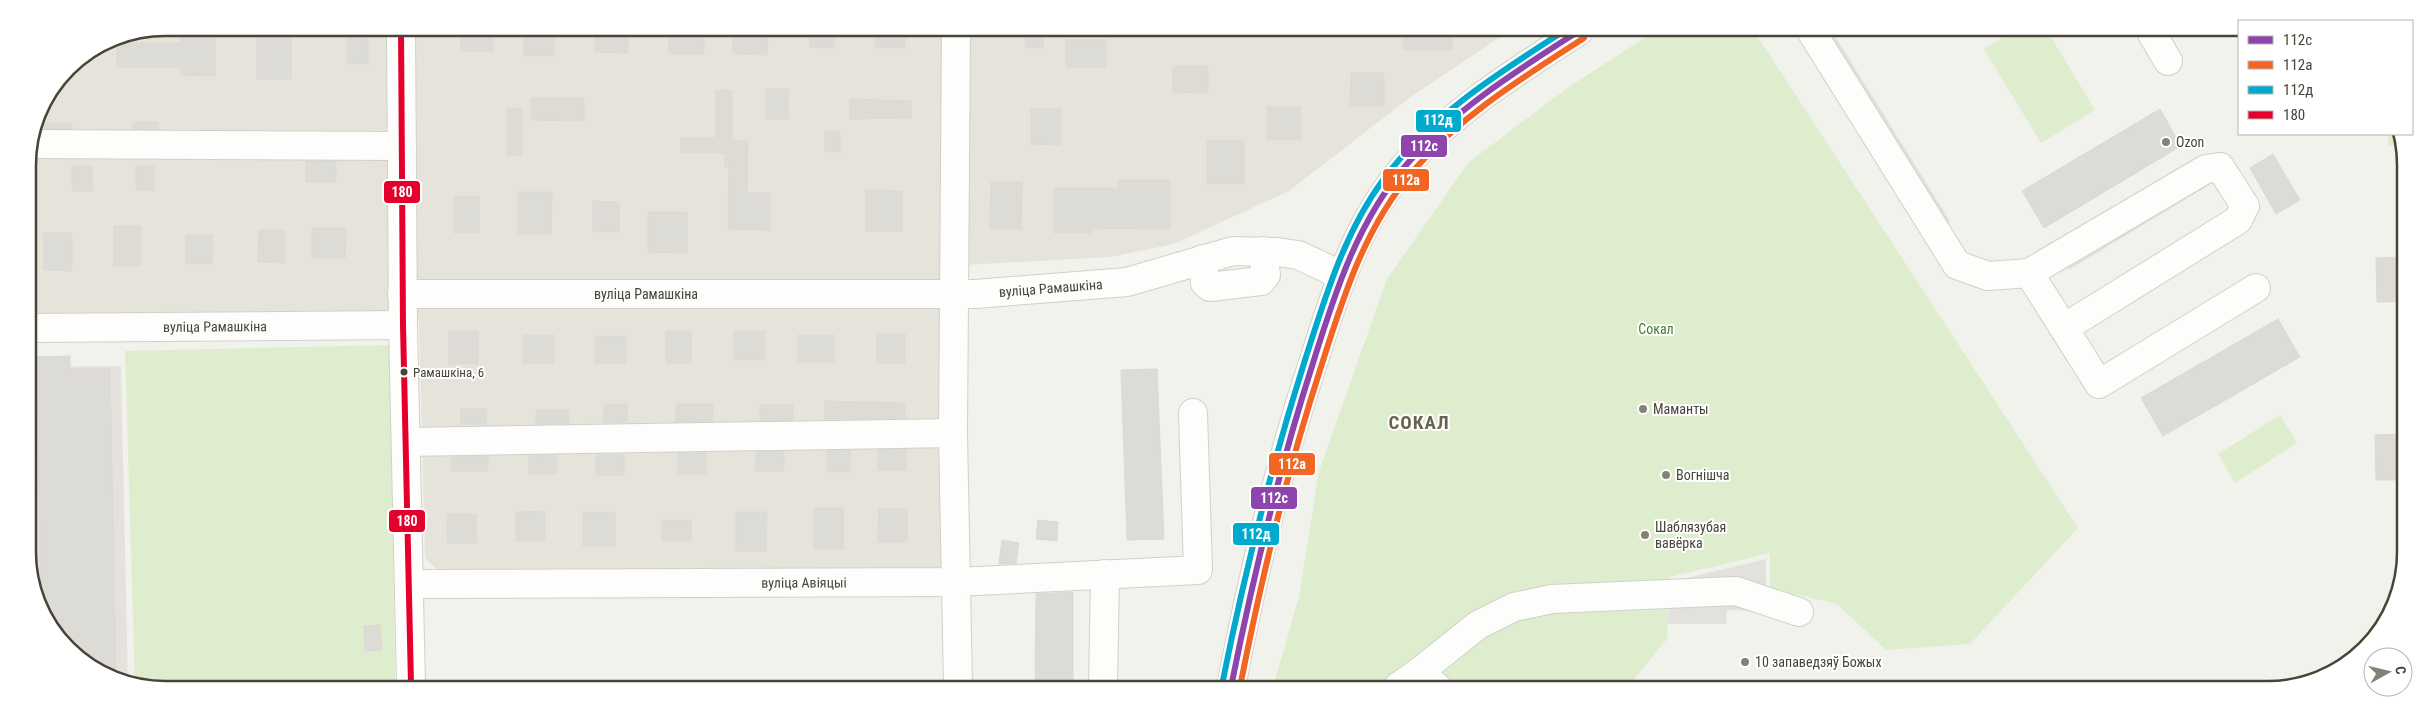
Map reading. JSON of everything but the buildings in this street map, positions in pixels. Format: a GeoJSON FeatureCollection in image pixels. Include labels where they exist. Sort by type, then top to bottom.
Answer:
{"type":"FeatureCollection","features":[{"type":"Feature","properties":{"kind":"street"},"geometry":{"type":"LineString","coordinates":[[1233,680],[1289,436],[1341,275],[1379,200],[1406,164],[1433,136],[1512,74],[1569,36]]}},
{"type":"Feature","properties":{"kind":"street"},"geometry":{"type":"LineString","coordinates":[[1814,36],[1957,265],[1988,276],[2029,273],[2206,169],[2220,167],[2245,206],[2238,220],[2064,328]]}},
{"type":"Feature","properties":{"kind":"street"},"geometry":{"type":"LineString","coordinates":[[2153,36],[2168,61]]}},
{"type":"Feature","properties":{"kind":"street"},"geometry":{"type":"LineString","coordinates":[[401,37],[402,325],[411,681]]}},
{"type":"Feature","properties":{"kind":"street"},"geometry":{"type":"LineString","coordinates":[[956,37],[953,433],[958,681]]}},
{"type":"Feature","properties":{"kind":"street"},"geometry":{"type":"LineString","coordinates":[[38,144],[402,146]]}},
{"type":"Feature","properties":{"kind":"street","name":"вуліца Рамашкіна"},"geometry":{"type":"LineString","coordinates":[[402,294],[975,294],[1127,282],[1233,251],[1298,254],[1341,275]]}},
{"type":"Feature","properties":{"kind":"street"},"geometry":{"type":"LineString","coordinates":[[2029,273],[2099,384],[2256,288]]}},
{"type":"Feature","properties":{"kind":"street","name":"вуліца Рамашкіна"},"geometry":{"type":"LineString","coordinates":[[37,328],[402,325]]}},
{"type":"Feature","properties":{"kind":"street","name":"вуліца Авіяцыі"},"geometry":{"type":"LineString","coordinates":[[409,584],[956,582],[1198,570],[1193,413]]}},
{"type":"Feature","properties":{"kind":"street"},"geometry":{"type":"LineString","coordinates":[[406,442],[953,433]]}},
{"type":"Feature","properties":{"kind":"street"},"geometry":{"type":"LineString","coordinates":[[1103,681],[1106,574]]}},
{"type":"Feature","properties":{"kind":"street"},"geometry":{"type":"LineString","coordinates":[[1420,680],[1478,625],[1514,607],[1552,599],[1736,590],[1799,612]]}},
{"type":"Feature","properties":{"kind":"shaded area"},"geometry":{"type":"Polygon","coordinates":[[[1501,36],[1408,99],[1289,191],[1174,244],[1111,257],[946,266],[950,562],[939,570],[448,579],[425,558],[419,321],[37,323],[37,148],[43,124],[58,94],[74,74],[94,58],[124,43],[157,37],[1501,36]]]}},
{"type":"Feature","properties":{"kind":"shaded area"},"geometry":{"type":"Polygon","coordinates":[[[1814,36],[1835,36],[1950,221],[1936,231],[1814,36]]]}},
{"type":"Feature","properties":{"kind":"shaded area"},"geometry":{"type":"Polygon","coordinates":[[[2201,172],[2209,185],[2069,270],[2060,255],[2201,172]]]}},
{"type":"Feature","properties":{"kind":"shaded area"},"geometry":{"type":"Polygon","coordinates":[[[121,366],[128,675],[101,663],[74,643],[58,623],[43,593],[37,569],[36,552],[36,367],[121,366]]]}},
{"type":"Feature","properties":{"kind":"shaded area"},"geometry":{"type":"Polygon","coordinates":[[[1766,559],[1766,611],[1727,610],[1726,624],[1668,624],[1670,582],[1766,559]]]}},
{"type":"Feature","properties":{"kind":"green space","name":"Сокал"},"geometry":{"type":"Polygon","coordinates":[[[1647,36],[1757,36],[2078,528],[1970,644],[1886,650],[1837,604],[1770,588],[1770,553],[1670,577],[1667,639],[1633,680],[1275,680],[1299,597],[1319,471],[1387,279],[1468,163],[1569,87],[1647,36]]]}},
{"type":"Feature","properties":{"kind":"green space"},"geometry":{"type":"Polygon","coordinates":[[[2004,36],[2050,36],[2095,110],[2041,143],[1984,49],[2004,36]]]}},
{"type":"Feature","properties":{"kind":"green space"},"geometry":{"type":"Polygon","coordinates":[[[2388,135],[2393,135],[2395,146],[2388,146],[2388,135]]]}},
{"type":"Feature","properties":{"kind":"green space"},"geometry":{"type":"Polygon","coordinates":[[[390,345],[395,681],[165,681],[135,677],[125,351],[390,345]]]}},
{"type":"Feature","properties":{"kind":"green space"},"geometry":{"type":"Polygon","coordinates":[[[2280,415],[2297,443],[2235,483],[2218,454],[2280,415]]]}},
{"type":"Feature","properties":{"kind":"transit line","name":"112д"},"geometry":{"type":"LineString","coordinates":[[1223,680],[1239,603],[1281,440],[1328,290],[1357,222],[1383,180],[1422,136],[1466,97],[1556,36]]}},
{"type":"Feature","properties":{"kind":"transit line","name":"112с"},"geometry":{"type":"LineString","coordinates":[[1232,680],[1248,605],[1289,443],[1339,284],[1362,233],[1375,209],[1407,164],[1446,125],[1488,91],[1571,36]]}},
{"type":"Feature","properties":{"kind":"transit line","name":"180"},"geometry":{"type":"LineString","coordinates":[[401,37],[403,325],[411,681]]}},
{"type":"Feature","properties":{"kind":"transit line","name":"112а"},"geometry":{"type":"LineString","coordinates":[[1241,680],[1266,566],[1297,446],[1338,315],[1357,263],[1369,238],[1397,192],[1432,150],[1494,98],[1584,38]]}},
{"type":"Feature","properties":{"kind":"place","name":"Ozon"},"geometry":{"type":"Point","coordinates":[2166,142]}},
{"type":"Feature","properties":{"kind":"place","name":"Рамашкіна, 6"},"geometry":{"type":"Point","coordinates":[404,372]}},
{"type":"Feature","properties":{"kind":"place","name":"Маманты"},"geometry":{"type":"Point","coordinates":[1643,409]}},
{"type":"Feature","properties":{"kind":"place","name":"Вогнішча"},"geometry":{"type":"Point","coordinates":[1666,475]}},
{"type":"Feature","properties":{"kind":"place","name":"Шаблязубая вавёрка"},"geometry":{"type":"Point","coordinates":[1645,535]}},
{"type":"Feature","properties":{"kind":"place","name":"10 запаведзяў Божых"},"geometry":{"type":"Point","coordinates":[1745,662]}},
{"type":"Feature","properties":{"kind":"district","name":"СОКАЛ"},"geometry":{"type":"Point","coordinates":[1419,422]}}]}
